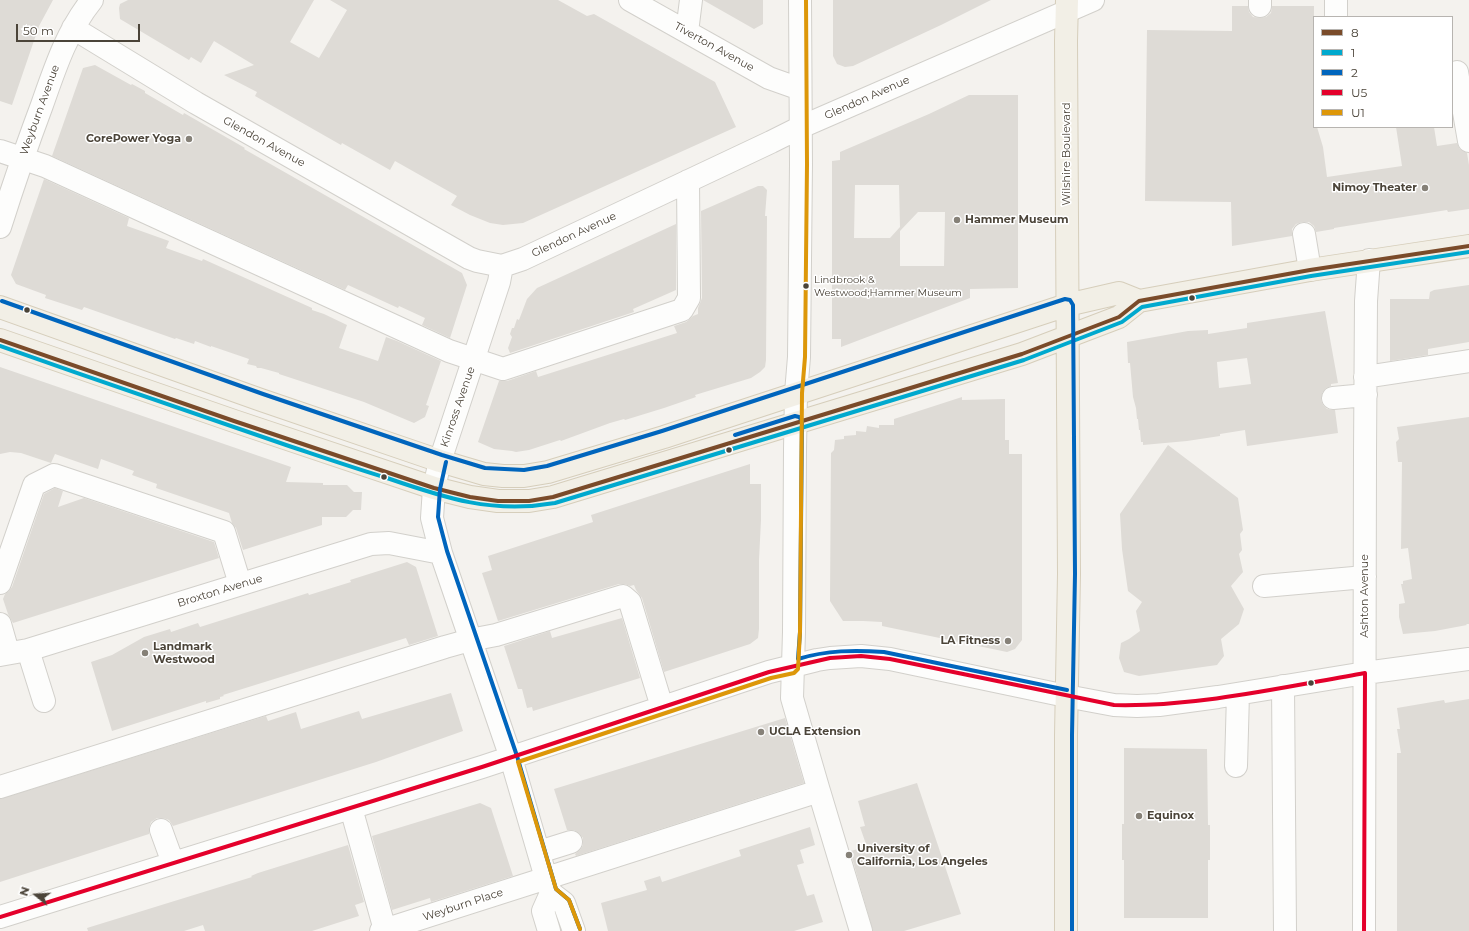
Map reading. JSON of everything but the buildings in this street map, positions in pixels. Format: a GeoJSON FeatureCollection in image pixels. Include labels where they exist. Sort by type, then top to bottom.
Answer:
{"type":"FeatureCollection","features":[{"type":"Feature","properties":{"kind":"main road","name":"Wilshire Boulevard"},"geometry":{"type":"LineString","coordinates":[[1066,931],[1066,696],[1069,582],[1067,6]]}},
{"type":"Feature","properties":{"kind":"main road"},"geometry":{"type":"LineString","coordinates":[[0,306],[261,400],[440,461],[484,474],[524,476],[548,472],[664,437],[1067,305],[1119,294],[1139,300],[1369,260],[1469,246]]}},
{"type":"Feature","properties":{"kind":"main road"},"geometry":{"type":"LineString","coordinates":[[0,340],[434,488],[470,497],[498,501],[529,501],[553,497],[1009,358],[1067,338],[1119,317],[1139,300]]}},
{"type":"Feature","properties":{"kind":"street","name":"Weyburn Avenue"},"geometry":{"type":"LineString","coordinates":[[0,227],[22,158],[57,62],[73,28],[92,0]]}},
{"type":"Feature","properties":{"kind":"street","name":"Tiverton Avenue"},"geometry":{"type":"LineString","coordinates":[[630,0],[769,78],[800,89]]}},
{"type":"Feature","properties":{"kind":"street"},"geometry":{"type":"LineString","coordinates":[[687,32],[691,0]]}},
{"type":"Feature","properties":{"kind":"street"},"geometry":{"type":"LineString","coordinates":[[800,0],[801,126],[799,357],[796,393],[792,698],[861,931]]}},
{"type":"Feature","properties":{"kind":"street","name":"Glendon Avenue"},"geometry":{"type":"LineString","coordinates":[[73,28],[182,96],[469,258],[502,266],[523,259],[771,142],[801,126],[1067,6],[1093,0]]}},
{"type":"Feature","properties":{"kind":"street"},"geometry":{"type":"LineString","coordinates":[[1336,0],[1336,16]]}},
{"type":"Feature","properties":{"kind":"street"},"geometry":{"type":"LineString","coordinates":[[1460,72],[1469,141]]}},
{"type":"Feature","properties":{"kind":"street"},"geometry":{"type":"LineString","coordinates":[[0,151],[45,166],[449,351],[503,369],[682,310],[689,298],[688,181]]}},
{"type":"Feature","properties":{"kind":"street"},"geometry":{"type":"LineString","coordinates":[[1304,234],[1310,270]]}},
{"type":"Feature","properties":{"kind":"street","name":"Ashton Avenue"},"geometry":{"type":"LineString","coordinates":[[1364,931],[1366,301],[1369,260]]}},
{"type":"Feature","properties":{"kind":"street","name":"Kinross Avenue"},"geometry":{"type":"LineString","coordinates":[[502,266],[499,282],[440,461],[434,488],[432,518],[441,553],[511,758],[549,885]]}},
{"type":"Feature","properties":{"kind":"street"},"geometry":{"type":"LineString","coordinates":[[1333,398],[1366,386],[1469,361]]}},
{"type":"Feature","properties":{"kind":"street"},"geometry":{"type":"LineString","coordinates":[[0,583],[34,485],[54,475],[224,532],[240,584]]}},
{"type":"Feature","properties":{"kind":"street","name":"Broxton Avenue"},"geometry":{"type":"LineString","coordinates":[[12,652],[371,544],[389,543],[441,553]]}},
{"type":"Feature","properties":{"kind":"street"},"geometry":{"type":"LineString","coordinates":[[1264,586],[1365,577]]}},
{"type":"Feature","properties":{"kind":"street"},"geometry":{"type":"LineString","coordinates":[[0,788],[470,640],[496,635],[623,596],[630,602],[662,707]]}},
{"type":"Feature","properties":{"kind":"street"},"geometry":{"type":"LineString","coordinates":[[0,624],[12,652],[44,701]]}},
{"type":"Feature","properties":{"kind":"street"},"geometry":{"type":"LineString","coordinates":[[0,917],[511,758],[769,672],[817,660],[861,656],[884,658],[1066,696],[1114,705],[1137,706],[1159,705],[1238,694],[1365,673],[1469,659]]}},
{"type":"Feature","properties":{"kind":"street"},"geometry":{"type":"LineString","coordinates":[[1284,686],[1285,931]]}},
{"type":"Feature","properties":{"kind":"street"},"geometry":{"type":"LineString","coordinates":[[1236,766],[1238,694]]}},
{"type":"Feature","properties":{"kind":"street","name":"Weyburn Place"},"geometry":{"type":"LineString","coordinates":[[383,930],[549,885],[819,791]]}},
{"type":"Feature","properties":{"kind":"street"},"geometry":{"type":"LineString","coordinates":[[351,808],[383,930]]}},
{"type":"Feature","properties":{"kind":"street"},"geometry":{"type":"LineString","coordinates":[[161,830],[173,863]]}},
{"type":"Feature","properties":{"kind":"street"},"geometry":{"type":"LineString","coordinates":[[539,852],[571,842]]}},
{"type":"Feature","properties":{"kind":"street"},"geometry":{"type":"LineString","coordinates":[[549,885],[543,911],[549,931]]}},
{"type":"Feature","properties":{"kind":"street"},"geometry":{"type":"LineString","coordinates":[[549,885],[564,903],[574,931]]}},
{"type":"Feature","properties":{"kind":"transit line","name":"U1"},"geometry":{"type":"LineString","coordinates":[[580,929],[569,900],[556,889],[518,762],[771,678],[794,673],[798,669],[800,632],[802,393],[805,357],[807,164],[806,0]]}},
{"type":"Feature","properties":{"kind":"transit line","name":"8"},"geometry":{"type":"LineString","coordinates":[[0,340],[434,488],[470,497],[498,501],[529,501],[553,497],[1022,354],[1119,317],[1139,301],[1310,270],[1469,246]]}},
{"type":"Feature","properties":{"kind":"transit line","name":"1"},"geometry":{"type":"LineString","coordinates":[[0,346],[289,446],[429,492],[449,498],[489,505],[510,507],[532,506],[555,503],[1024,360],[1122,322],[1142,307],[1311,276],[1469,252]]}},
{"type":"Feature","properties":{"kind":"transit line","name":"2"},"geometry":{"type":"LineString","coordinates":[[2,301],[263,394],[442,455],[485,468],[524,470],[547,466],[662,431],[1065,299],[1070,300],[1073,305],[1075,574],[1072,735],[1072,931]]}},
{"type":"Feature","properties":{"kind":"transit line","name":"2"},"geometry":{"type":"LineString","coordinates":[[735,435],[795,416],[802,420],[800,632],[798,659],[841,651],[884,652],[1067,690]]}},
{"type":"Feature","properties":{"kind":"transit line","name":"2"},"geometry":{"type":"LineString","coordinates":[[446,462],[440,489],[438,517],[447,551],[517,756],[556,889],[569,900],[580,929]]}},
{"type":"Feature","properties":{"kind":"transit line","name":"U5"},"geometry":{"type":"LineString","coordinates":[[0,917],[482,767],[769,672],[830,658],[861,656],[890,659],[1114,705],[1177,703],[1209,699],[1272,690],[1365,673],[1364,931]]}},
{"type":"Feature","properties":{"kind":"place","name":"CorePower Yoga"},"geometry":{"type":"Point","coordinates":[189,139]}},
{"type":"Feature","properties":{"kind":"place","name":"Nimoy Theater"},"geometry":{"type":"Point","coordinates":[1425,188]}},
{"type":"Feature","properties":{"kind":"place","name":"Hammer Museum"},"geometry":{"type":"Point","coordinates":[957,220]}},
{"type":"Feature","properties":{"kind":"place","name":"Lindbrook & Westwood;Hammer Museum"},"geometry":{"type":"Point","coordinates":[806,286]}},
{"type":"Feature","properties":{"kind":"place","name":"LA Fitness"},"geometry":{"type":"Point","coordinates":[1008,641]}},
{"type":"Feature","properties":{"kind":"place","name":"Landmark Westwood"},"geometry":{"type":"Point","coordinates":[145,653]}},
{"type":"Feature","properties":{"kind":"place","name":"UCLA Extension"},"geometry":{"type":"Point","coordinates":[761,732]}},
{"type":"Feature","properties":{"kind":"place","name":"Equinox"},"geometry":{"type":"Point","coordinates":[1139,816]}},
{"type":"Feature","properties":{"kind":"place","name":"University of California, Los Angeles"},"geometry":{"type":"Point","coordinates":[849,855]}}]}
